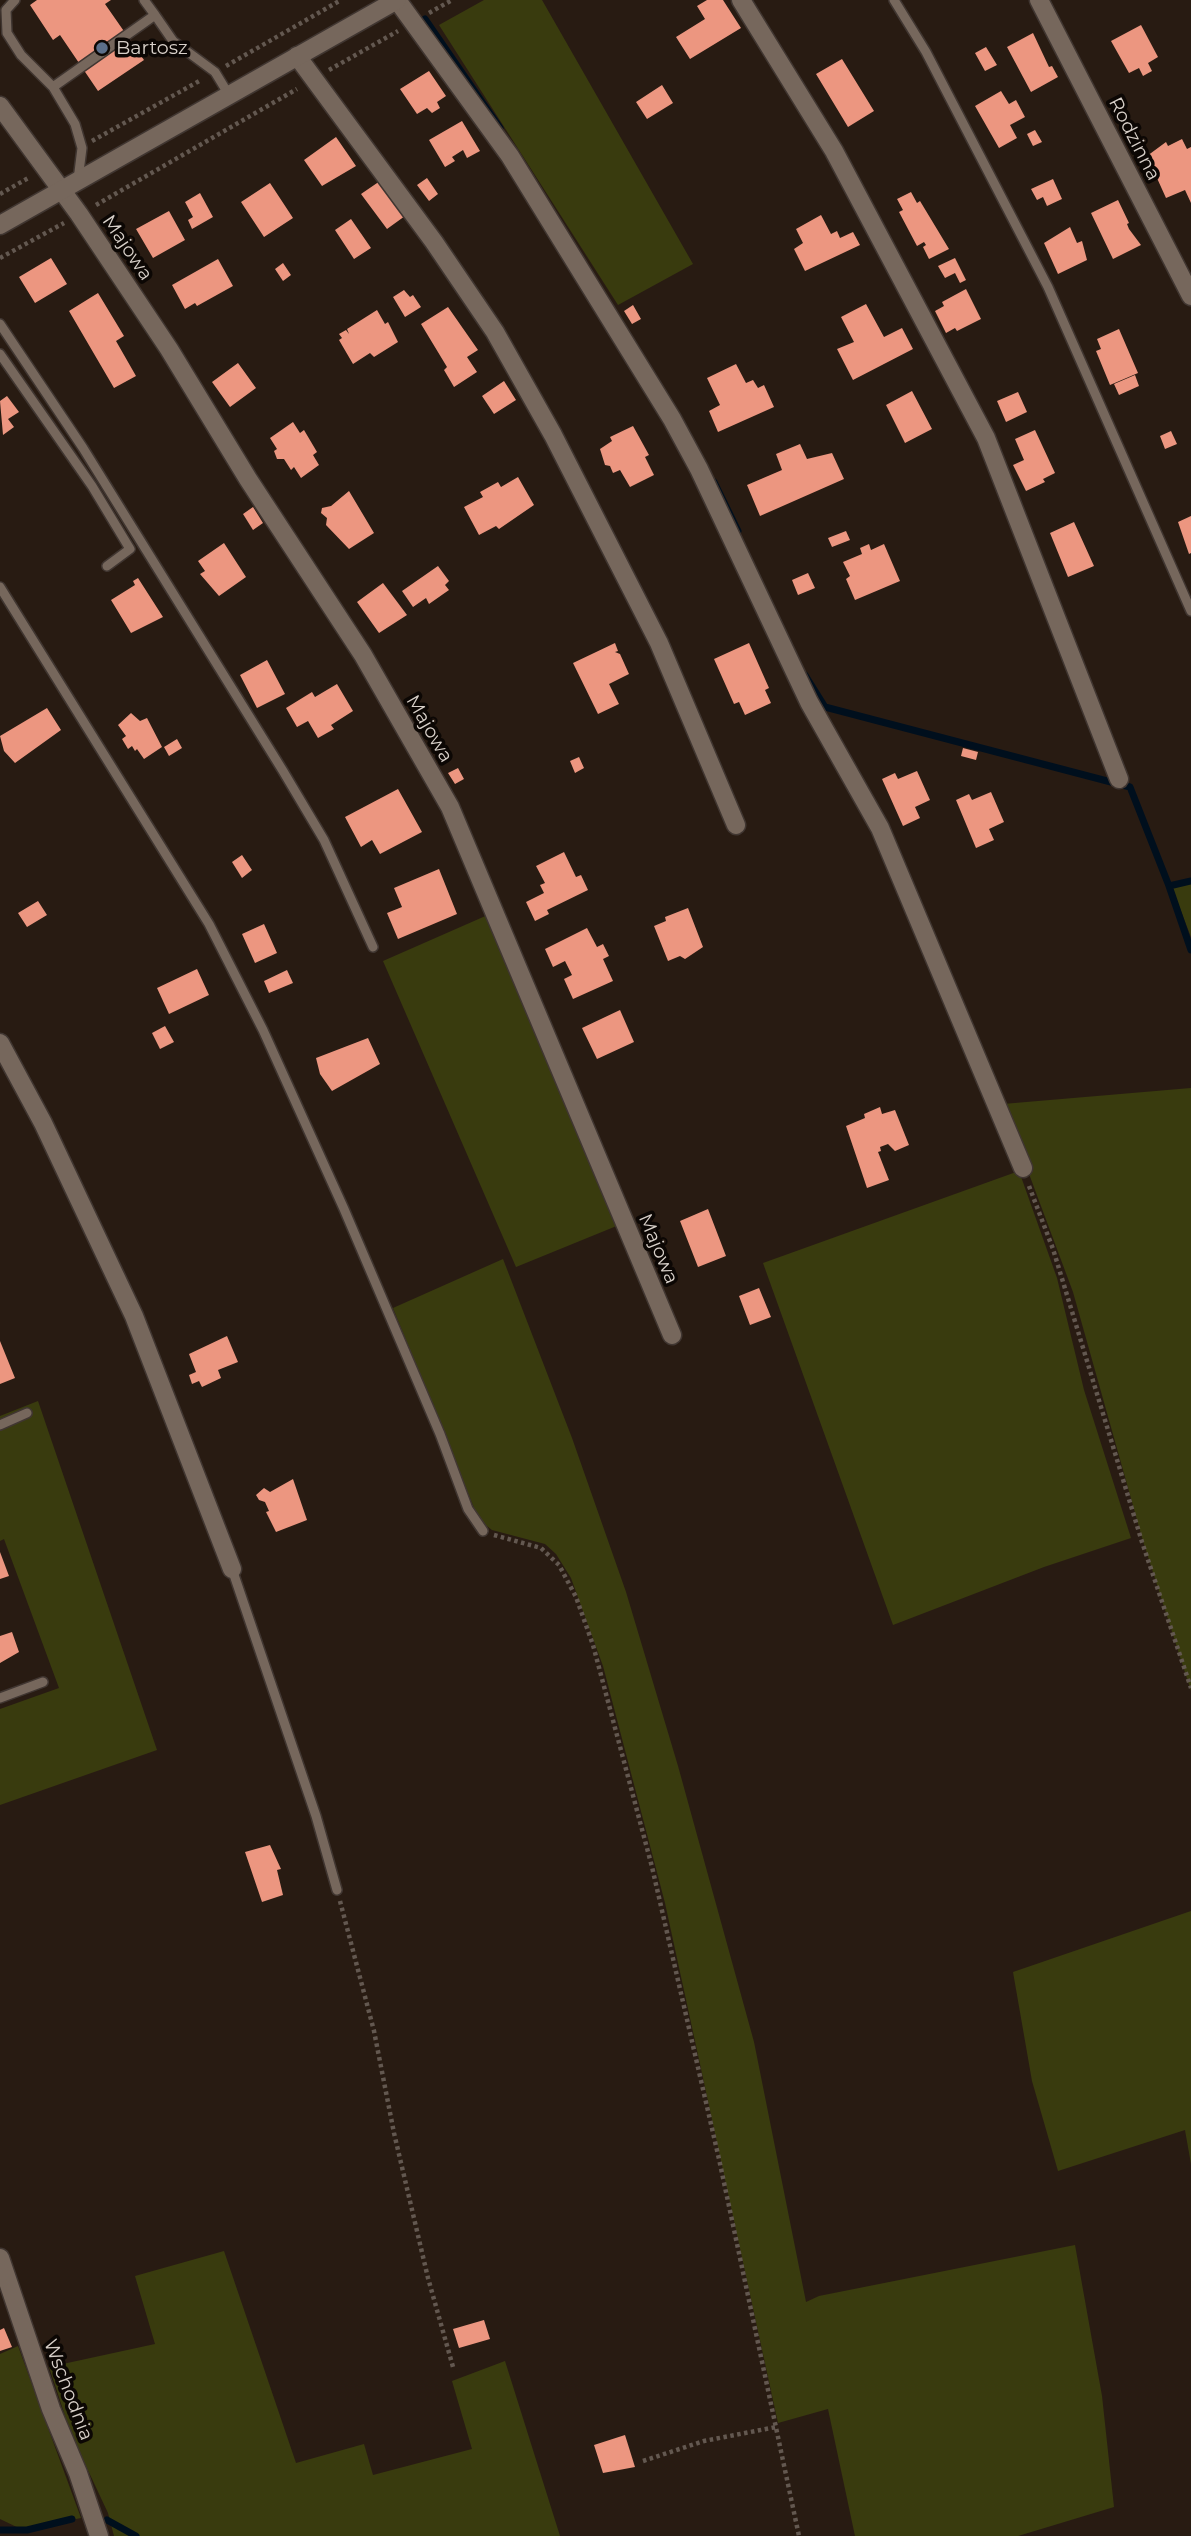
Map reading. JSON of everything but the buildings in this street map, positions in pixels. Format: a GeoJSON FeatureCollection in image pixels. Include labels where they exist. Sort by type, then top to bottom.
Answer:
{"type":"FeatureCollection","features":[{"type":"Feature","properties":{"kind":"street"},"geometry":{"type":"LineString","coordinates":[[0,225],[397,0],[510,156],[672,419],[809,702],[880,828],[1023,1168]]}},
{"type":"Feature","properties":{"kind":"street"},"geometry":{"type":"LineString","coordinates":[[741,0],[834,151],[986,438],[1119,779]]}},
{"type":"Feature","properties":{"kind":"street","name":"Rodzinna"},"geometry":{"type":"LineString","coordinates":[[1039,0],[1191,296]]}},
{"type":"Feature","properties":{"kind":"street"},"geometry":{"type":"LineString","coordinates":[[297,56],[434,242],[495,332],[553,435],[659,643],[736,825]]}},
{"type":"Feature","properties":{"kind":"street","name":"Majowa"},"geometry":{"type":"LineString","coordinates":[[0,106],[79,214],[169,349],[248,479],[310,569],[450,807],[672,1335]]}},
{"type":"Feature","properties":{"kind":"street"},"geometry":{"type":"LineString","coordinates":[[0,1042],[43,1123],[134,1316],[232,1569]]}},
{"type":"Feature","properties":{"kind":"street","name":"Wschodnia"},"geometry":{"type":"LineString","coordinates":[[0,2258],[51,2409],[78,2473],[99,2536]]}},
{"type":"Feature","properties":{"kind":"lane"},"geometry":{"type":"LineString","coordinates":[[15,0],[6,10],[7,33],[21,55],[52,87],[75,124],[82,148],[78,180]]}},
{"type":"Feature","properties":{"kind":"lane"},"geometry":{"type":"LineString","coordinates":[[144,0],[186,53],[215,72],[229,95]]}},
{"type":"Feature","properties":{"kind":"lane"},"geometry":{"type":"LineString","coordinates":[[894,0],[926,52],[1048,286],[1191,611]]}},
{"type":"Feature","properties":{"kind":"lane"},"geometry":{"type":"LineString","coordinates":[[52,87],[155,15]]}},
{"type":"Feature","properties":{"kind":"lane"},"geometry":{"type":"LineString","coordinates":[[0,324],[83,448],[283,771],[324,840],[373,947]]}},
{"type":"Feature","properties":{"kind":"lane"},"geometry":{"type":"LineString","coordinates":[[0,354],[92,486],[130,549],[107,566]]}},
{"type":"Feature","properties":{"kind":"lane"},"geometry":{"type":"LineString","coordinates":[[0,587],[209,924],[262,1030],[344,1209],[440,1434],[468,1508],[483,1531]]}},
{"type":"Feature","properties":{"kind":"lane"},"geometry":{"type":"LineString","coordinates":[[0,1424],[27,1413]]}},
{"type":"Feature","properties":{"kind":"lane"},"geometry":{"type":"LineString","coordinates":[[232,1569],[316,1816],[337,1890]]}},
{"type":"Feature","properties":{"kind":"lane"},"geometry":{"type":"LineString","coordinates":[[0,1698],[43,1682]]}},
{"type":"Feature","properties":{"kind":"path"},"geometry":{"type":"LineString","coordinates":[[82,148],[341,0]]}},
{"type":"Feature","properties":{"kind":"path"},"geometry":{"type":"LineString","coordinates":[[0,258],[452,0]]}},
{"type":"Feature","properties":{"kind":"path"},"geometry":{"type":"LineString","coordinates":[[0,194],[45,168]]}},
{"type":"Feature","properties":{"kind":"path"},"geometry":{"type":"LineString","coordinates":[[1023,1168],[1053,1249],[1142,1542],[1191,1688]]}},
{"type":"Feature","properties":{"kind":"path"},"geometry":{"type":"LineString","coordinates":[[483,1531],[541,1548],[559,1565],[576,1597],[593,1645],[655,1880],[799,2536]]}},
{"type":"Feature","properties":{"kind":"path"},"geometry":{"type":"LineString","coordinates":[[337,1890],[374,2031],[394,2133],[428,2278],[453,2367]]}},
{"type":"Feature","properties":{"kind":"path"},"geometry":{"type":"LineString","coordinates":[[643,2461],[704,2441],[776,2427]]}},
{"type":"Feature","properties":{"kind":"shaded area"},"geometry":{"type":"Polygon","coordinates":[[[484,0],[542,0],[693,264],[618,305],[439,25],[484,0]]]}},
{"type":"Feature","properties":{"kind":"shaded area"},"geometry":{"type":"Polygon","coordinates":[[[1191,883],[1191,937],[1172,888],[1191,883]]]}},
{"type":"Feature","properties":{"kind":"shaded area"},"geometry":{"type":"Polygon","coordinates":[[[490,914],[619,1225],[516,1267],[383,961],[490,914]]]}},
{"type":"Feature","properties":{"kind":"shaded area"},"geometry":{"type":"Polygon","coordinates":[[[1191,1088],[1191,1691],[1143,1541],[1073,1292],[1003,1104],[1191,1088]]]}},
{"type":"Feature","properties":{"kind":"shaded area"},"geometry":{"type":"Polygon","coordinates":[[[1019,1171],[1057,1278],[1084,1390],[1131,1538],[1044,1567],[893,1625],[763,1263],[1019,1171]]]}},
{"type":"Feature","properties":{"kind":"shaded area"},"geometry":{"type":"Polygon","coordinates":[[[503,1259],[572,1438],[626,1592],[678,1766],[754,2042],[806,2302],[819,2296],[1075,2245],[1102,2396],[1114,2507],[1018,2536],[855,2536],[828,2409],[778,2423],[665,1903],[603,1666],[571,1578],[556,1554],[545,1544],[492,1530],[479,1520],[393,1308],[503,1259]]]}},
{"type":"Feature","properties":{"kind":"shaded area"},"geometry":{"type":"Polygon","coordinates":[[[38,1401],[157,1750],[0,1805],[0,1709],[59,1688],[4,1539],[0,1541],[0,1416],[38,1401]]]}},
{"type":"Feature","properties":{"kind":"shaded area"},"geometry":{"type":"Polygon","coordinates":[[[1191,1911],[1191,2164],[1185,2130],[1058,2171],[1032,2081],[1013,1972],[1191,1911]]]}},
{"type":"Feature","properties":{"kind":"shaded area"},"geometry":{"type":"Polygon","coordinates":[[[224,2251],[296,2463],[364,2444],[373,2475],[472,2449],[452,2381],[505,2361],[560,2536],[114,2536],[108,2513],[71,2434],[49,2367],[155,2344],[135,2276],[224,2251]]]}},
{"type":"Feature","properties":{"kind":"shaded area"},"geometry":{"type":"Polygon","coordinates":[[[18,2346],[81,2518],[23,2530],[0,2519],[0,2354],[18,2346]]]}},
{"type":"Feature","properties":{"kind":"waterway"},"geometry":{"type":"LineString","coordinates":[[425,19],[500,128]]}},
{"type":"Feature","properties":{"kind":"waterway"},"geometry":{"type":"LineString","coordinates":[[714,482],[738,531]]}},
{"type":"Feature","properties":{"kind":"waterway"},"geometry":{"type":"LineString","coordinates":[[805,675],[825,707],[1130,787],[1169,886],[1191,881]]}},
{"type":"Feature","properties":{"kind":"waterway"},"geometry":{"type":"LineString","coordinates":[[1169,886],[1191,950]]}},
{"type":"Feature","properties":{"kind":"waterway"},"geometry":{"type":"LineString","coordinates":[[0,2530],[27,2530],[72,2519]]}},
{"type":"Feature","properties":{"kind":"waterway"},"geometry":{"type":"LineString","coordinates":[[107,2520],[136,2536]]}},
{"type":"Feature","properties":{"kind":"place","name":"Bartosz"},"geometry":{"type":"Point","coordinates":[102,48]}}]}
